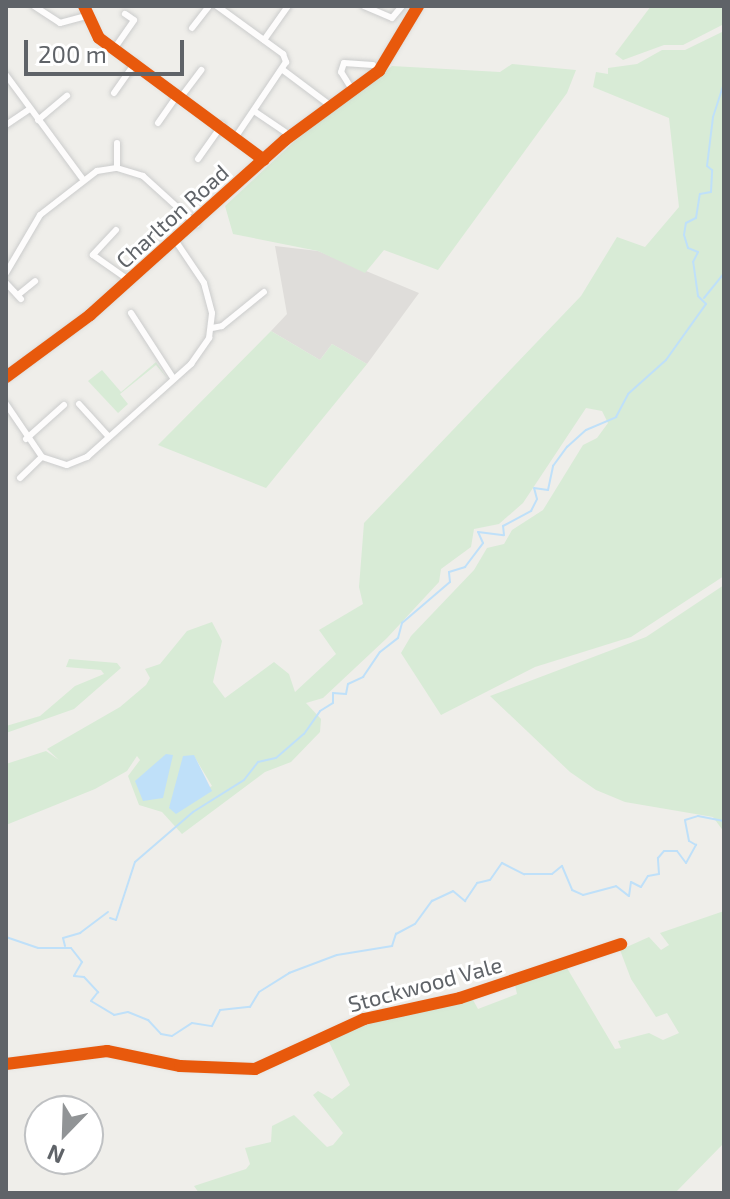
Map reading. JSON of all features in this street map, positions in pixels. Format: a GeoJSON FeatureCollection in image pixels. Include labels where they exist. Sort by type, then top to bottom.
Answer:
{"type":"FeatureCollection","features":[{"type":"Feature","properties":{"kind":"street"},"geometry":{"type":"LineString","coordinates":[[34,6],[60,23],[86,16]]}},
{"type":"Feature","properties":{"kind":"street"},"geometry":{"type":"LineString","coordinates":[[84,6],[94,34],[237,135],[264,160]]}},
{"type":"Feature","properties":{"kind":"street"},"geometry":{"type":"LineString","coordinates":[[192,28],[209,6]]}},
{"type":"Feature","properties":{"kind":"street"},"geometry":{"type":"LineString","coordinates":[[217,6],[283,54],[283,70],[237,135]]}},
{"type":"Feature","properties":{"kind":"street"},"geometry":{"type":"LineString","coordinates":[[264,40],[288,6]]}},
{"type":"Feature","properties":{"kind":"street"},"geometry":{"type":"LineString","coordinates":[[364,6],[392,18],[402,6]]}},
{"type":"Feature","properties":{"kind":"street","name":"Charlton Road"},"geometry":{"type":"LineString","coordinates":[[6,377],[130,281],[264,160],[390,59],[418,6]]}},
{"type":"Feature","properties":{"kind":"street"},"geometry":{"type":"LineString","coordinates":[[114,49],[134,20],[125,14]]}},
{"type":"Feature","properties":{"kind":"street"},"geometry":{"type":"LineString","coordinates":[[114,93],[135,63]]}},
{"type":"Feature","properties":{"kind":"street"},"geometry":{"type":"LineString","coordinates":[[353,91],[341,72],[344,63],[373,65]]}},
{"type":"Feature","properties":{"kind":"street"},"geometry":{"type":"LineString","coordinates":[[158,123],[201,70]]}},
{"type":"Feature","properties":{"kind":"street"},"geometry":{"type":"LineString","coordinates":[[283,70],[327,103]]}},
{"type":"Feature","properties":{"kind":"street"},"geometry":{"type":"LineString","coordinates":[[6,75],[82,178]]}},
{"type":"Feature","properties":{"kind":"street"},"geometry":{"type":"LineString","coordinates":[[38,120],[67,96]]}},
{"type":"Feature","properties":{"kind":"street"},"geometry":{"type":"LineString","coordinates":[[6,125],[30,109]]}},
{"type":"Feature","properties":{"kind":"street"},"geometry":{"type":"LineString","coordinates":[[254,111],[285,132]]}},
{"type":"Feature","properties":{"kind":"street"},"geometry":{"type":"LineString","coordinates":[[198,159],[222,125]]}},
{"type":"Feature","properties":{"kind":"street"},"geometry":{"type":"LineString","coordinates":[[117,143],[117,168]]}},
{"type":"Feature","properties":{"kind":"street"},"geometry":{"type":"LineString","coordinates":[[6,273],[31,225],[82,178],[117,168],[158,186],[196,224]]}},
{"type":"Feature","properties":{"kind":"street"},"geometry":{"type":"LineString","coordinates":[[116,230],[93,255],[130,281]]}},
{"type":"Feature","properties":{"kind":"street"},"geometry":{"type":"LineString","coordinates":[[6,404],[26,439],[42,457],[58,465],[76,463],[200,352],[212,328],[210,299],[175,240]]}},
{"type":"Feature","properties":{"kind":"street"},"geometry":{"type":"LineString","coordinates":[[6,283],[20,297],[35,281]]}},
{"type":"Feature","properties":{"kind":"street"},"geometry":{"type":"LineString","coordinates":[[212,328],[222,326],[264,292]]}},
{"type":"Feature","properties":{"kind":"street"},"geometry":{"type":"LineString","coordinates":[[131,313],[173,378]]}},
{"type":"Feature","properties":{"kind":"street"},"geometry":{"type":"LineString","coordinates":[[79,404],[108,436]]}},
{"type":"Feature","properties":{"kind":"street"},"geometry":{"type":"LineString","coordinates":[[26,439],[64,405]]}},
{"type":"Feature","properties":{"kind":"street"},"geometry":{"type":"LineString","coordinates":[[6,426],[14,421]]}},
{"type":"Feature","properties":{"kind":"street"},"geometry":{"type":"LineString","coordinates":[[20,478],[42,457]]}},
{"type":"Feature","properties":{"kind":"street","name":"Stockwood Vale"},"geometry":{"type":"LineString","coordinates":[[6,1064],[107,1051],[180,1066],[255,1069],[364,1019],[460,998],[621,944]]}},
{"type":"Feature","properties":{"kind":"shaded area"},"geometry":{"type":"Polygon","coordinates":[[[275,246],[318,251],[419,293],[367,364],[332,344],[320,360],[271,331],[287,314],[275,246]]]}},
{"type":"Feature","properties":{"kind":"green space"},"geometry":{"type":"Polygon","coordinates":[[[651,6],[724,6],[724,24],[683,45],[664,45],[623,60],[615,54],[651,6]]]}},
{"type":"Feature","properties":{"kind":"green space"},"geometry":{"type":"Polygon","coordinates":[[[724,31],[724,576],[631,637],[535,667],[441,715],[401,653],[411,636],[474,570],[487,548],[504,544],[512,530],[543,510],[583,445],[597,438],[608,423],[602,411],[586,408],[523,503],[499,524],[474,529],[471,547],[441,569],[439,582],[387,638],[323,698],[306,703],[321,719],[320,732],[291,762],[265,772],[182,834],[162,812],[139,805],[128,776],[140,760],[137,756],[127,771],[95,789],[6,825],[6,764],[46,751],[59,760],[47,749],[120,707],[146,685],[150,678],[145,669],[160,664],[187,631],[212,622],[222,641],[213,682],[225,698],[274,662],[289,674],[295,692],[336,654],[319,630],[363,604],[359,587],[364,523],[581,296],[617,237],[645,247],[679,207],[669,118],[593,87],[596,72],[608,74],[608,68],[637,64],[662,50],[685,50],[724,31]],[[194,756],[169,808],[212,786],[194,756]]]}},
{"type":"Feature","properties":{"kind":"green space"},"geometry":{"type":"Polygon","coordinates":[[[512,64],[576,70],[567,93],[438,270],[384,250],[365,273],[318,251],[233,234],[225,206],[297,139],[392,66],[500,72],[512,64]]]}},
{"type":"Feature","properties":{"kind":"green space"},"geometry":{"type":"Polygon","coordinates":[[[271,331],[320,360],[332,344],[367,364],[266,488],[158,445],[271,331]]]}},
{"type":"Feature","properties":{"kind":"green space"},"geometry":{"type":"Polygon","coordinates":[[[156,362],[167,378],[156,365],[120,394],[128,404],[118,413],[88,381],[102,370],[121,392],[156,362]]]}},
{"type":"Feature","properties":{"kind":"green space"},"geometry":{"type":"Polygon","coordinates":[[[724,585],[724,832],[713,817],[625,802],[596,790],[570,772],[490,696],[646,637],[724,585]]]}},
{"type":"Feature","properties":{"kind":"green space"},"geometry":{"type":"Polygon","coordinates":[[[69,659],[117,663],[121,668],[74,709],[6,733],[6,726],[40,716],[75,686],[104,674],[101,670],[66,667],[69,659]]]}},
{"type":"Feature","properties":{"kind":"green space"},"geometry":{"type":"Polygon","coordinates":[[[724,911],[724,1143],[675,1193],[199,1193],[194,1186],[246,1169],[250,1164],[245,1148],[271,1142],[272,1126],[294,1115],[327,1147],[333,1145],[343,1133],[313,1095],[318,1091],[332,1099],[350,1085],[328,1040],[382,1016],[472,998],[478,1009],[517,994],[515,985],[567,968],[615,1049],[621,1048],[618,1041],[649,1033],[663,1040],[679,1033],[667,1013],[656,1017],[631,979],[620,950],[649,937],[661,950],[669,945],[660,933],[724,911]]]}},
{"type":"Feature","properties":{"kind":"water"},"geometry":{"type":"Polygon","coordinates":[[[166,754],[173,755],[163,798],[143,801],[135,781],[166,754]]]}},
{"type":"Feature","properties":{"kind":"water"},"geometry":{"type":"Polygon","coordinates":[[[194,755],[212,791],[176,814],[169,808],[183,756],[194,755]]]}},
{"type":"Feature","properties":{"kind":"waterway"},"geometry":{"type":"LineString","coordinates":[[724,33],[724,47]]}},
{"type":"Feature","properties":{"kind":"waterway"},"geometry":{"type":"LineString","coordinates":[[110,918],[116,920],[135,862],[193,812],[244,780],[258,762],[276,758],[304,734],[320,711],[333,703],[333,693],[346,694],[348,684],[363,677],[380,652],[398,638],[402,623],[450,582],[449,572],[465,567],[483,543],[478,532],[504,535],[503,526],[531,511],[537,499],[534,488],[548,490],[553,466],[567,447],[586,430],[616,417],[628,394],[666,360],[706,304],[698,296],[693,262],[698,252],[688,248],[684,235],[686,223],[696,218],[700,194],[711,192],[712,170],[707,166],[713,117],[724,84]]}},
{"type":"Feature","properties":{"kind":"waterway"},"geometry":{"type":"LineString","coordinates":[[704,298],[724,273]]}},
{"type":"Feature","properties":{"kind":"waterway"},"geometry":{"type":"LineString","coordinates":[[6,937],[38,948],[71,948],[82,962],[74,976],[84,977],[98,992],[91,1001],[114,1015],[128,1012],[148,1020],[161,1034],[172,1036],[192,1023],[212,1026],[220,1010],[250,1007],[259,992],[289,973],[337,955],[392,946],[396,934],[415,924],[432,901],[453,891],[465,901],[477,883],[490,880],[502,863],[524,874],[552,874],[562,866],[572,890],[583,895],[616,886],[629,896],[631,882],[641,887],[648,876],[659,874],[658,858],[664,851],[677,851],[686,863],[696,845],[689,841],[685,820],[698,816],[724,821]]}},
{"type":"Feature","properties":{"kind":"waterway"},"geometry":{"type":"LineString","coordinates":[[65,946],[63,938],[80,933],[108,912]]}},
{"type":"Feature","properties":{"kind":"cycle path"},"geometry":{"type":"LineString","coordinates":[[84,6],[99,38],[264,160]]}},
{"type":"Feature","properties":{"kind":"cycle path"},"geometry":{"type":"LineString","coordinates":[[6,377],[90,315],[285,140],[379,71],[418,6]]}},
{"type":"Feature","properties":{"kind":"cycle path"},"geometry":{"type":"LineString","coordinates":[[6,1064],[107,1051],[180,1066],[255,1069],[364,1019],[460,998],[621,944]]}}]}
